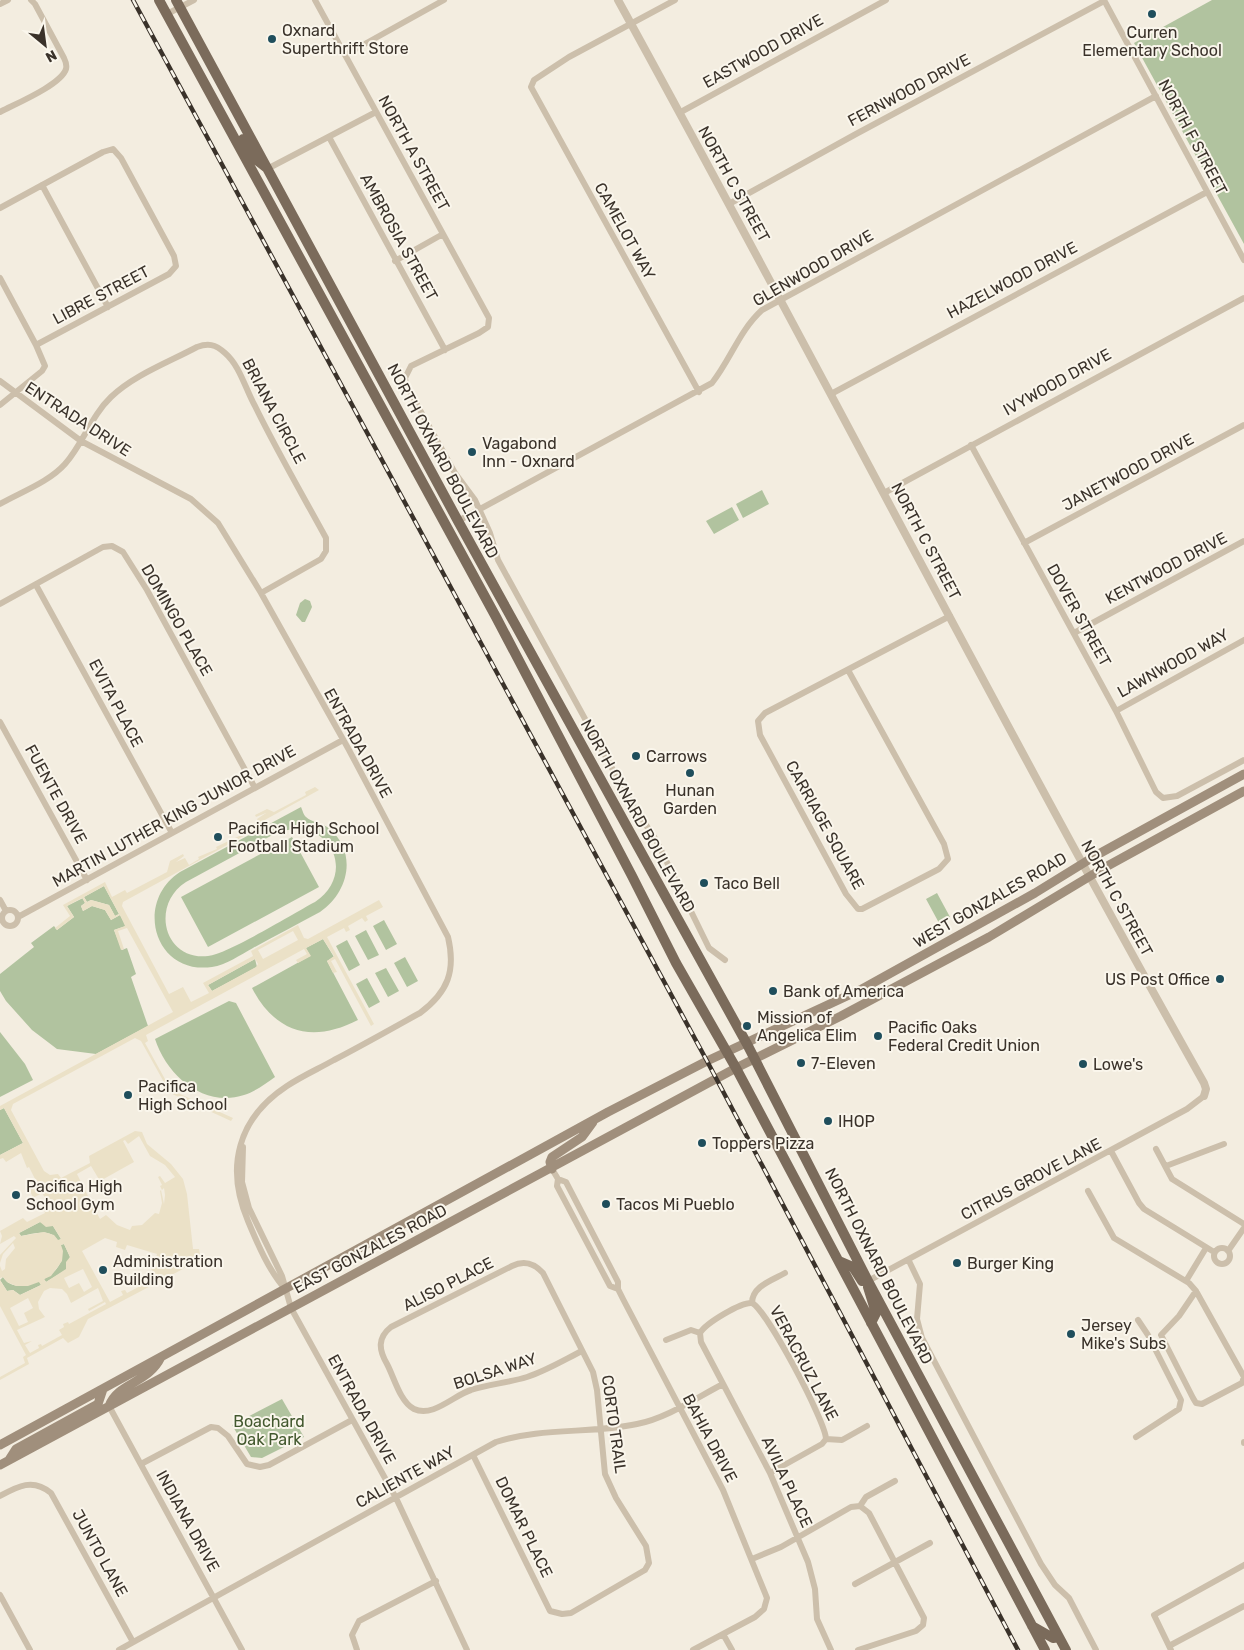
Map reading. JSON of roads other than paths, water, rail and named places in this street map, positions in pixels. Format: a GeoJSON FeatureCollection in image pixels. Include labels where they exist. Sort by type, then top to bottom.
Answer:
{"type":"FeatureCollection","features":[{"type":"Feature","properties":{"kind":"main road","name":"NORTH OXNARD BOULEVARD"},"geometry":{"type":"LineString","coordinates":[[159,0],[336,322],[621,854],[676,962],[728,1052],[1045,1650]]}},
{"type":"Feature","properties":{"kind":"main road","name":"NORTH OXNARD BOULEVARD"},"geometry":{"type":"LineString","coordinates":[[178,4],[269,168],[458,521],[747,1044],[868,1281],[1066,1650]]}},
{"type":"Feature","properties":{"kind":"main road"},"geometry":{"type":"LineString","coordinates":[[196,66],[212,82],[254,158],[269,168],[266,178],[268,185],[325,289],[336,322]]}},
{"type":"Feature","properties":{"kind":"main road"},"geometry":{"type":"LineString","coordinates":[[434,506],[445,509],[450,516],[458,521],[460,537],[472,558],[469,570]]}},
{"type":"Feature","properties":{"kind":"main road","name":"WEST GONZALES ROAD"},"geometry":{"type":"LineString","coordinates":[[747,1044],[862,989],[1244,774]]}},
{"type":"Feature","properties":{"kind":"main road","name":"WEST GONZALES ROAD"},"geometry":{"type":"LineString","coordinates":[[755,1059],[841,1016],[989,937],[1089,876],[1244,791]]}},
{"type":"Feature","properties":{"kind":"main road"},"geometry":{"type":"LineString","coordinates":[[621,854],[643,857]]}},
{"type":"Feature","properties":{"kind":"main road"},"geometry":{"type":"LineString","coordinates":[[940,946],[947,959]]}},
{"type":"Feature","properties":{"kind":"main road","name":"EAST GONZALES ROAD"},"geometry":{"type":"LineString","coordinates":[[0,1445],[594,1120],[747,1044]]}},
{"type":"Feature","properties":{"kind":"main road","name":"EAST GONZALES ROAD"},"geometry":{"type":"LineString","coordinates":[[0,1465],[755,1059]]}},
{"type":"Feature","properties":{"kind":"main road"},"geometry":{"type":"LineString","coordinates":[[552,1169],[550,1162],[552,1157],[582,1137],[594,1120]]}},
{"type":"Feature","properties":{"kind":"main road"},"geometry":{"type":"LineString","coordinates":[[839,1261],[853,1267],[862,1280],[868,1281],[868,1293],[876,1313],[871,1323]]}},
{"type":"Feature","properties":{"kind":"main road"},"geometry":{"type":"LineString","coordinates":[[110,1406],[113,1396],[152,1373],[161,1357]]}},
{"type":"Feature","properties":{"kind":"main road"},"geometry":{"type":"LineString","coordinates":[[9,1460],[16,1449],[98,1404],[103,1389]]}},
{"type":"Feature","properties":{"kind":"main road"},"geometry":{"type":"LineString","coordinates":[[1032,1626],[1053,1638],[1059,1637]]}},
{"type":"Feature","properties":{"kind":"street"},"geometry":{"type":"LineString","coordinates":[[0,4],[8,0]]}},
{"type":"Feature","properties":{"kind":"street"},"geometry":{"type":"LineString","coordinates":[[0,112],[50,85],[66,72],[67,65],[64,58],[31,0]]}},
{"type":"Feature","properties":{"kind":"street"},"geometry":{"type":"LineString","coordinates":[[167,14],[178,4],[194,0]]}},
{"type":"Feature","properties":{"kind":"street","name":"NORTH A STREET"},"geometry":{"type":"LineString","coordinates":[[315,0],[489,318],[488,326],[484,330],[445,350]]}},
{"type":"Feature","properties":{"kind":"street"},"geometry":{"type":"LineString","coordinates":[[345,55],[444,0]]}},
{"type":"Feature","properties":{"kind":"street","name":"NORTH C STREET"},"geometry":{"type":"LineString","coordinates":[[618,0],[781,299],[1089,876],[1204,1083],[1206,1089],[1204,1096]]}},
{"type":"Feature","properties":{"kind":"street"},"geometry":{"type":"LineString","coordinates":[[631,24],[675,0]]}},
{"type":"Feature","properties":{"kind":"street","name":"EASTWOOD DRIVE"},"geometry":{"type":"LineString","coordinates":[[679,112],[886,0]]}},
{"type":"Feature","properties":{"kind":"street","name":"NORTH F STREET"},"geometry":{"type":"LineString","coordinates":[[1104,1],[1244,260]]}},
{"type":"Feature","properties":{"kind":"street","name":"FERNWOOD DRIVE"},"geometry":{"type":"LineString","coordinates":[[728,204],[1104,1]]}},
{"type":"Feature","properties":{"kind":"street","name":"CAMELOT WAY"},"geometry":{"type":"LineString","coordinates":[[631,24],[569,57],[532,83],[532,90],[699,392]]}},
{"type":"Feature","properties":{"kind":"street","name":"GLENWOOD DRIVE"},"geometry":{"type":"LineString","coordinates":[[458,521],[699,392],[712,383],[722,371],[748,322],[762,310],[1156,96]]}},
{"type":"Feature","properties":{"kind":"street"},"geometry":{"type":"LineString","coordinates":[[269,168],[376,112]]}},
{"type":"Feature","properties":{"kind":"street","name":"AMBROSIA STREET"},"geometry":{"type":"LineString","coordinates":[[329,137],[445,350]]}},
{"type":"Feature","properties":{"kind":"street","name":"LIBRE STREET"},"geometry":{"type":"LineString","coordinates":[[36,345],[169,274],[176,266],[174,256],[130,174],[121,158],[113,150],[103,152],[42,185]]}},
{"type":"Feature","properties":{"kind":"street"},"geometry":{"type":"LineString","coordinates":[[0,208],[42,185],[108,306]]}},
{"type":"Feature","properties":{"kind":"street","name":"HAZELWOOD DRIVE"},"geometry":{"type":"LineString","coordinates":[[831,394],[1207,192]]}},
{"type":"Feature","properties":{"kind":"street"},"geometry":{"type":"LineString","coordinates":[[395,261],[443,234]]}},
{"type":"Feature","properties":{"kind":"street"},"geometry":{"type":"LineString","coordinates":[[0,278],[36,345],[45,366],[42,371],[0,405]]}},
{"type":"Feature","properties":{"kind":"street","name":"IVYWOOD DRIVE"},"geometry":{"type":"LineString","coordinates":[[884,493],[1244,298]]}},
{"type":"Feature","properties":{"kind":"street","name":"BRIANA CIRCLE"},"geometry":{"type":"LineString","coordinates":[[0,504],[52,475],[64,465],[105,404],[125,386],[197,347],[207,344],[216,346],[226,354],[239,371],[254,405],[326,538],[326,551],[321,560],[261,593]]}},
{"type":"Feature","properties":{"kind":"street"},"geometry":{"type":"LineString","coordinates":[[445,350],[418,360],[406,371],[406,385],[446,459],[471,493],[490,532],[498,560],[630,801],[656,840],[709,948],[725,960]]}},
{"type":"Feature","properties":{"kind":"street","name":"ENTRADA DRIVE"},"geometry":{"type":"LineString","coordinates":[[0,381],[14,394],[81,441],[183,494],[202,508],[226,535],[261,593],[343,740],[442,924],[451,950],[449,976],[444,991],[435,1002],[420,1013],[288,1085],[273,1096],[261,1107],[242,1136],[236,1168],[237,1187],[244,1212],[277,1280],[286,1290],[292,1308],[396,1498],[467,1650]]}},
{"type":"Feature","properties":{"kind":"street","name":"JANETWOOD DRIVE"},"geometry":{"type":"LineString","coordinates":[[1024,543],[1244,426]]}},
{"type":"Feature","properties":{"kind":"street","name":"DOVER STREET"},"geometry":{"type":"LineString","coordinates":[[971,445],[1116,711],[1156,792],[1163,798],[1177,796],[1244,760]]}},
{"type":"Feature","properties":{"kind":"street","name":"KENTWOOD DRIVE"},"geometry":{"type":"LineString","coordinates":[[1074,634],[1244,541]]}},
{"type":"Feature","properties":{"kind":"street","name":"DOMINGO PLACE"},"geometry":{"type":"LineString","coordinates":[[0,604],[103,547],[112,546],[123,552],[146,590],[255,788]]}},
{"type":"Feature","properties":{"kind":"street","name":"EVITA PLACE"},"geometry":{"type":"LineString","coordinates":[[36,585],[172,833]]}},
{"type":"Feature","properties":{"kind":"street","name":"CARRIAGE SQUARE"},"geometry":{"type":"LineString","coordinates":[[848,670],[944,844],[948,859],[939,869],[862,909],[858,909],[846,894],[758,728],[758,721],[765,713],[950,616]]}},
{"type":"Feature","properties":{"kind":"street","name":"LAWNWOOD WAY"},"geometry":{"type":"LineString","coordinates":[[1116,711],[1244,640]]}},
{"type":"Feature","properties":{"kind":"street","name":"FUENTE DRIVE"},"geometry":{"type":"LineString","coordinates":[[0,722],[87,880]]}},
{"type":"Feature","properties":{"kind":"street","name":"MARTIN LUTHER KING JUNIOR DRIVE"},"geometry":{"type":"LineString","coordinates":[[18,917],[343,740]]}},
{"type":"Feature","properties":{"kind":"street"},"geometry":{"type":"LineString","coordinates":[[0,900],[6,911]]}},
{"type":"Feature","properties":{"kind":"street"},"geometry":{"type":"LineString","coordinates":[[6,911],[14,911],[18,917],[15,924],[3,925],[3,917],[6,911]]}},
{"type":"Feature","properties":{"kind":"street","name":"CITRUS GROVE LANE"},"geometry":{"type":"LineString","coordinates":[[868,1281],[909,1261],[1111,1151],[1187,1109],[1204,1096]]}},
{"type":"Feature","properties":{"kind":"street"},"geometry":{"type":"LineString","coordinates":[[1166,1166],[1224,1144]]}},
{"type":"Feature","properties":{"kind":"street"},"geometry":{"type":"LineString","coordinates":[[1156,1149],[1172,1179],[1244,1224]]}},
{"type":"Feature","properties":{"kind":"street"},"geometry":{"type":"LineString","coordinates":[[1111,1151],[1144,1209],[1214,1252]]}},
{"type":"Feature","properties":{"kind":"street","name":"BAHIA DRIVE"},"geometry":{"type":"LineString","coordinates":[[552,1169],[558,1179],[566,1182],[618,1282],[618,1289],[678,1407],[723,1490],[765,1591],[766,1604],[755,1617],[723,1634]]}},
{"type":"Feature","properties":{"kind":"street","name":"BAHIA DRIVE"},"geometry":{"type":"LineString","coordinates":[[558,1179],[556,1186],[610,1286],[618,1289]]}},
{"type":"Feature","properties":{"kind":"street"},"geometry":{"type":"LineString","coordinates":[[1088,1191],[1114,1238],[1186,1281],[1196,1291],[1244,1377],[1242,1383],[1202,1404],[1196,1403],[1193,1398],[1161,1334],[1178,1316],[1196,1291]]}},
{"type":"Feature","properties":{"kind":"street"},"geometry":{"type":"LineString","coordinates":[[572,1213],[576,1214],[597,1250],[602,1252]]}},
{"type":"Feature","properties":{"kind":"street"},"geometry":{"type":"LineString","coordinates":[[1228,1251],[1244,1228]]}},
{"type":"Feature","properties":{"kind":"street"},"geometry":{"type":"LineString","coordinates":[[1221,1247],[1228,1251],[1230,1259],[1224,1264],[1214,1260],[1214,1252],[1221,1247]]}},
{"type":"Feature","properties":{"kind":"street"},"geometry":{"type":"LineString","coordinates":[[1186,1281],[1206,1248]]}},
{"type":"Feature","properties":{"kind":"street"},"geometry":{"type":"LineString","coordinates":[[909,1261],[920,1284],[917,1319],[922,1338],[1041,1564],[1055,1585],[1069,1598],[1096,1650]]}},
{"type":"Feature","properties":{"kind":"street","name":"ALISO PLACE"},"geometry":{"type":"LineString","coordinates":[[415,1410],[406,1402],[384,1359],[380,1346],[382,1335],[394,1326],[518,1263],[529,1263]]}},
{"type":"Feature","properties":{"kind":"street","name":"CORTO TRAIL"},"geometry":{"type":"LineString","coordinates":[[529,1263],[543,1273],[596,1382],[605,1474],[616,1498],[649,1554],[648,1567],[640,1575],[570,1612],[562,1614],[550,1612]]}},
{"type":"Feature","properties":{"kind":"street"},"geometry":{"type":"LineString","coordinates":[[666,1340],[691,1330],[700,1333],[707,1325],[743,1304],[752,1303],[752,1297],[758,1288],[786,1273]]}},
{"type":"Feature","properties":{"kind":"street","name":"VERACRUZ LANE"},"geometry":{"type":"LineString","coordinates":[[752,1303],[760,1308],[772,1326],[816,1410],[825,1431],[826,1439]]}},
{"type":"Feature","properties":{"kind":"street"},"geometry":{"type":"LineString","coordinates":[[1136,1437],[1179,1409],[1181,1400],[1148,1335],[1138,1320]]}},
{"type":"Feature","properties":{"kind":"street","name":"AVILA PLACE"},"geometry":{"type":"LineString","coordinates":[[700,1333],[701,1342],[770,1473],[797,1538],[813,1579],[817,1619],[831,1650]]}},
{"type":"Feature","properties":{"kind":"street","name":"BOLSA WAY"},"geometry":{"type":"LineString","coordinates":[[415,1410],[428,1411],[469,1390],[532,1375],[582,1351]]}},
{"type":"Feature","properties":{"kind":"street","name":"CALIENTE WAY"},"geometry":{"type":"LineString","coordinates":[[119,1650],[496,1442],[515,1437],[640,1424],[723,1384]]}},
{"type":"Feature","properties":{"kind":"street","name":"INDIANA DRIVE"},"geometry":{"type":"LineString","coordinates":[[110,1406],[242,1650]]}},
{"type":"Feature","properties":{"kind":"street"},"geometry":{"type":"LineString","coordinates":[[140,1464],[211,1427],[218,1428],[228,1436],[247,1464],[253,1466],[268,1465],[352,1420]]}},
{"type":"Feature","properties":{"kind":"street"},"geometry":{"type":"LineString","coordinates":[[770,1473],[822,1444],[826,1439],[842,1440],[867,1426]]}},
{"type":"Feature","properties":{"kind":"street","name":"DOMAR PLACE"},"geometry":{"type":"LineString","coordinates":[[473,1455],[550,1612]]}},
{"type":"Feature","properties":{"kind":"street"},"geometry":{"type":"LineString","coordinates":[[860,1506],[866,1497],[895,1481]]}},
{"type":"Feature","properties":{"kind":"street","name":"JUNTO LANE"},"geometry":{"type":"LineString","coordinates":[[0,1496],[22,1485],[35,1484],[51,1493],[133,1642]]}},
{"type":"Feature","properties":{"kind":"street"},"geometry":{"type":"LineString","coordinates":[[752,1559],[797,1538],[851,1507],[860,1506],[869,1513],[922,1613],[923,1625],[916,1631],[858,1650]]}},
{"type":"Feature","properties":{"kind":"street"},"geometry":{"type":"LineString","coordinates":[[855,1584],[930,1543]]}},
{"type":"Feature","properties":{"kind":"street"},"geometry":{"type":"LineString","coordinates":[[1244,1565],[1154,1615],[1170,1648],[1244,1606]]}},
{"type":"Feature","properties":{"kind":"street"},"geometry":{"type":"LineString","coordinates":[[357,1650],[352,1635],[359,1621],[436,1581]]}},
{"type":"Feature","properties":{"kind":"street"},"geometry":{"type":"LineString","coordinates":[[0,1595],[2,1605],[30,1650]]}},
{"type":"Feature","properties":{"kind":"street"},"geometry":{"type":"LineString","coordinates":[[693,1650],[723,1634],[732,1650]]}},
{"type":"Feature","properties":{"kind":"railway"},"geometry":{"type":"LineString","coordinates":[[133,0],[707,1061],[1018,1650]]}},
{"type":"Feature","properties":{"kind":"place","name":"Curren Elementary School"},"geometry":{"type":"Point","coordinates":[1152,14]}},
{"type":"Feature","properties":{"kind":"place","name":"Oxnard Superthrift Store"},"geometry":{"type":"Point","coordinates":[272,39]}},
{"type":"Feature","properties":{"kind":"place","name":"Vagabond Inn - Oxnard"},"geometry":{"type":"Point","coordinates":[472,452]}},
{"type":"Feature","properties":{"kind":"place","name":"Carrows"},"geometry":{"type":"Point","coordinates":[636,756]}},
{"type":"Feature","properties":{"kind":"place","name":"Hunan Garden"},"geometry":{"type":"Point","coordinates":[690,773]}},
{"type":"Feature","properties":{"kind":"place","name":"Pacifica High School Football Stadium"},"geometry":{"type":"Point","coordinates":[218,837]}},
{"type":"Feature","properties":{"kind":"place","name":"Taco Bell"},"geometry":{"type":"Point","coordinates":[704,883]}},
{"type":"Feature","properties":{"kind":"place","name":"US Post Office"},"geometry":{"type":"Point","coordinates":[1220,979]}},
{"type":"Feature","properties":{"kind":"place","name":"Bank of America"},"geometry":{"type":"Point","coordinates":[773,991]}},
{"type":"Feature","properties":{"kind":"place","name":"Mission of Angelica Elim"},"geometry":{"type":"Point","coordinates":[747,1026]}},
{"type":"Feature","properties":{"kind":"place","name":"Pacific Oaks Federal Credit Union"},"geometry":{"type":"Point","coordinates":[878,1036]}},
{"type":"Feature","properties":{"kind":"place","name":"7-Eleven"},"geometry":{"type":"Point","coordinates":[801,1063]}},
{"type":"Feature","properties":{"kind":"place","name":"Lowe's"},"geometry":{"type":"Point","coordinates":[1083,1064]}},
{"type":"Feature","properties":{"kind":"place","name":"Pacifica High School"},"geometry":{"type":"Point","coordinates":[128,1095]}},
{"type":"Feature","properties":{"kind":"place","name":"IHOP"},"geometry":{"type":"Point","coordinates":[828,1121]}},
{"type":"Feature","properties":{"kind":"place","name":"Toppers Pizza"},"geometry":{"type":"Point","coordinates":[702,1143]}},
{"type":"Feature","properties":{"kind":"place","name":"Pacifica High School Gym"},"geometry":{"type":"Point","coordinates":[16,1195]}},
{"type":"Feature","properties":{"kind":"place","name":"Tacos Mi Pueblo"},"geometry":{"type":"Point","coordinates":[606,1204]}},
{"type":"Feature","properties":{"kind":"place","name":"Burger King"},"geometry":{"type":"Point","coordinates":[957,1263]}},
{"type":"Feature","properties":{"kind":"place","name":"Administration Building"},"geometry":{"type":"Point","coordinates":[103,1270]}},
{"type":"Feature","properties":{"kind":"place","name":"Jersey Mike's Subs"},"geometry":{"type":"Point","coordinates":[1071,1334]}},
{"type":"Feature","properties":{"kind":"park label","name":"Boachard Oak Park"},"geometry":{"type":"Point","coordinates":[269,1430]}}]}
